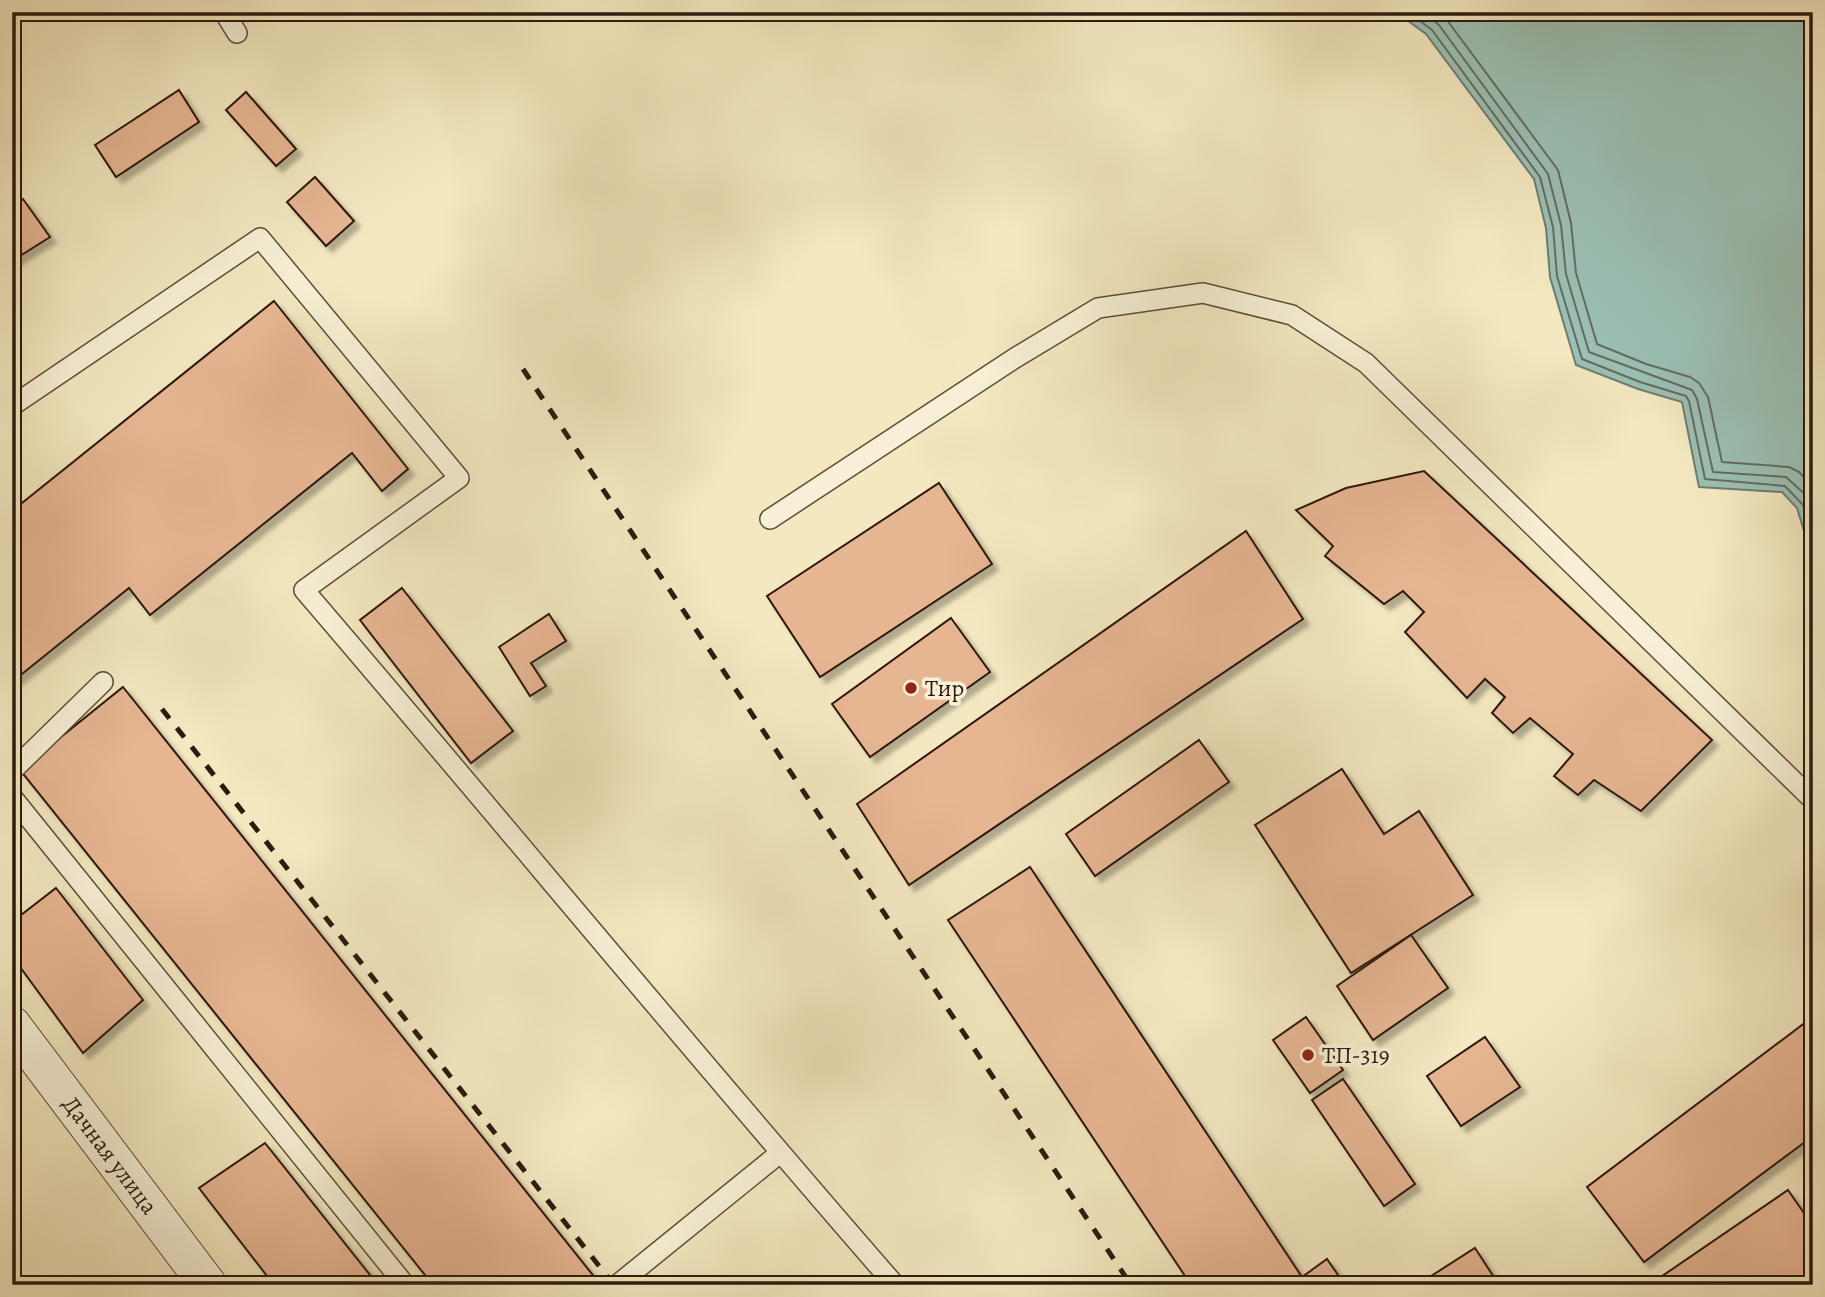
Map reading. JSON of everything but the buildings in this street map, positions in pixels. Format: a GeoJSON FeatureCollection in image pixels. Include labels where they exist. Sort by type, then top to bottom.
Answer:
{"type":"FeatureCollection","features":[{"type":"Feature","properties":{"kind":"street","name":"Дачная улица"},"geometry":{"type":"LineString","coordinates":[[12,1025],[208,1285]]}},
{"type":"Feature","properties":{"kind":"lane"},"geometry":{"type":"LineString","coordinates":[[224,12],[237,33]]}},
{"type":"Feature","properties":{"kind":"lane"},"geometry":{"type":"LineString","coordinates":[[12,406],[260,238],[459,478],[304,590],[895,1285]]}},
{"type":"Feature","properties":{"kind":"lane"},"geometry":{"type":"LineString","coordinates":[[770,519],[1015,358],[1098,308],[1203,293],[1292,315],[1366,363],[1813,800]]}},
{"type":"Feature","properties":{"kind":"lane"},"geometry":{"type":"LineString","coordinates":[[12,771],[103,682]]}},
{"type":"Feature","properties":{"kind":"lane"},"geometry":{"type":"LineString","coordinates":[[12,797],[405,1285]]}},
{"type":"Feature","properties":{"kind":"lane"},"geometry":{"type":"LineString","coordinates":[[617,1285],[780,1153]]}},
{"type":"Feature","properties":{"kind":"water"},"geometry":{"type":"Polygon","coordinates":[[[1396,12],[1813,12],[1813,561],[1797,508],[1782,492],[1699,487],[1682,402],[1638,389],[1576,365],[1550,277],[1546,228],[1534,179],[1426,34],[1396,12]]]}},
{"type":"Feature","properties":{"kind":"railway"},"geometry":{"type":"LineString","coordinates":[[523,369],[1131,1285]]}},
{"type":"Feature","properties":{"kind":"railway"},"geometry":{"type":"LineString","coordinates":[[162,709],[614,1285]]}},
{"type":"Feature","properties":{"kind":"place","name":"Тир"},"geometry":{"type":"Point","coordinates":[911,688]}},
{"type":"Feature","properties":{"kind":"place","name":"ТП-319"},"geometry":{"type":"Point","coordinates":[1308,1055]}}]}
